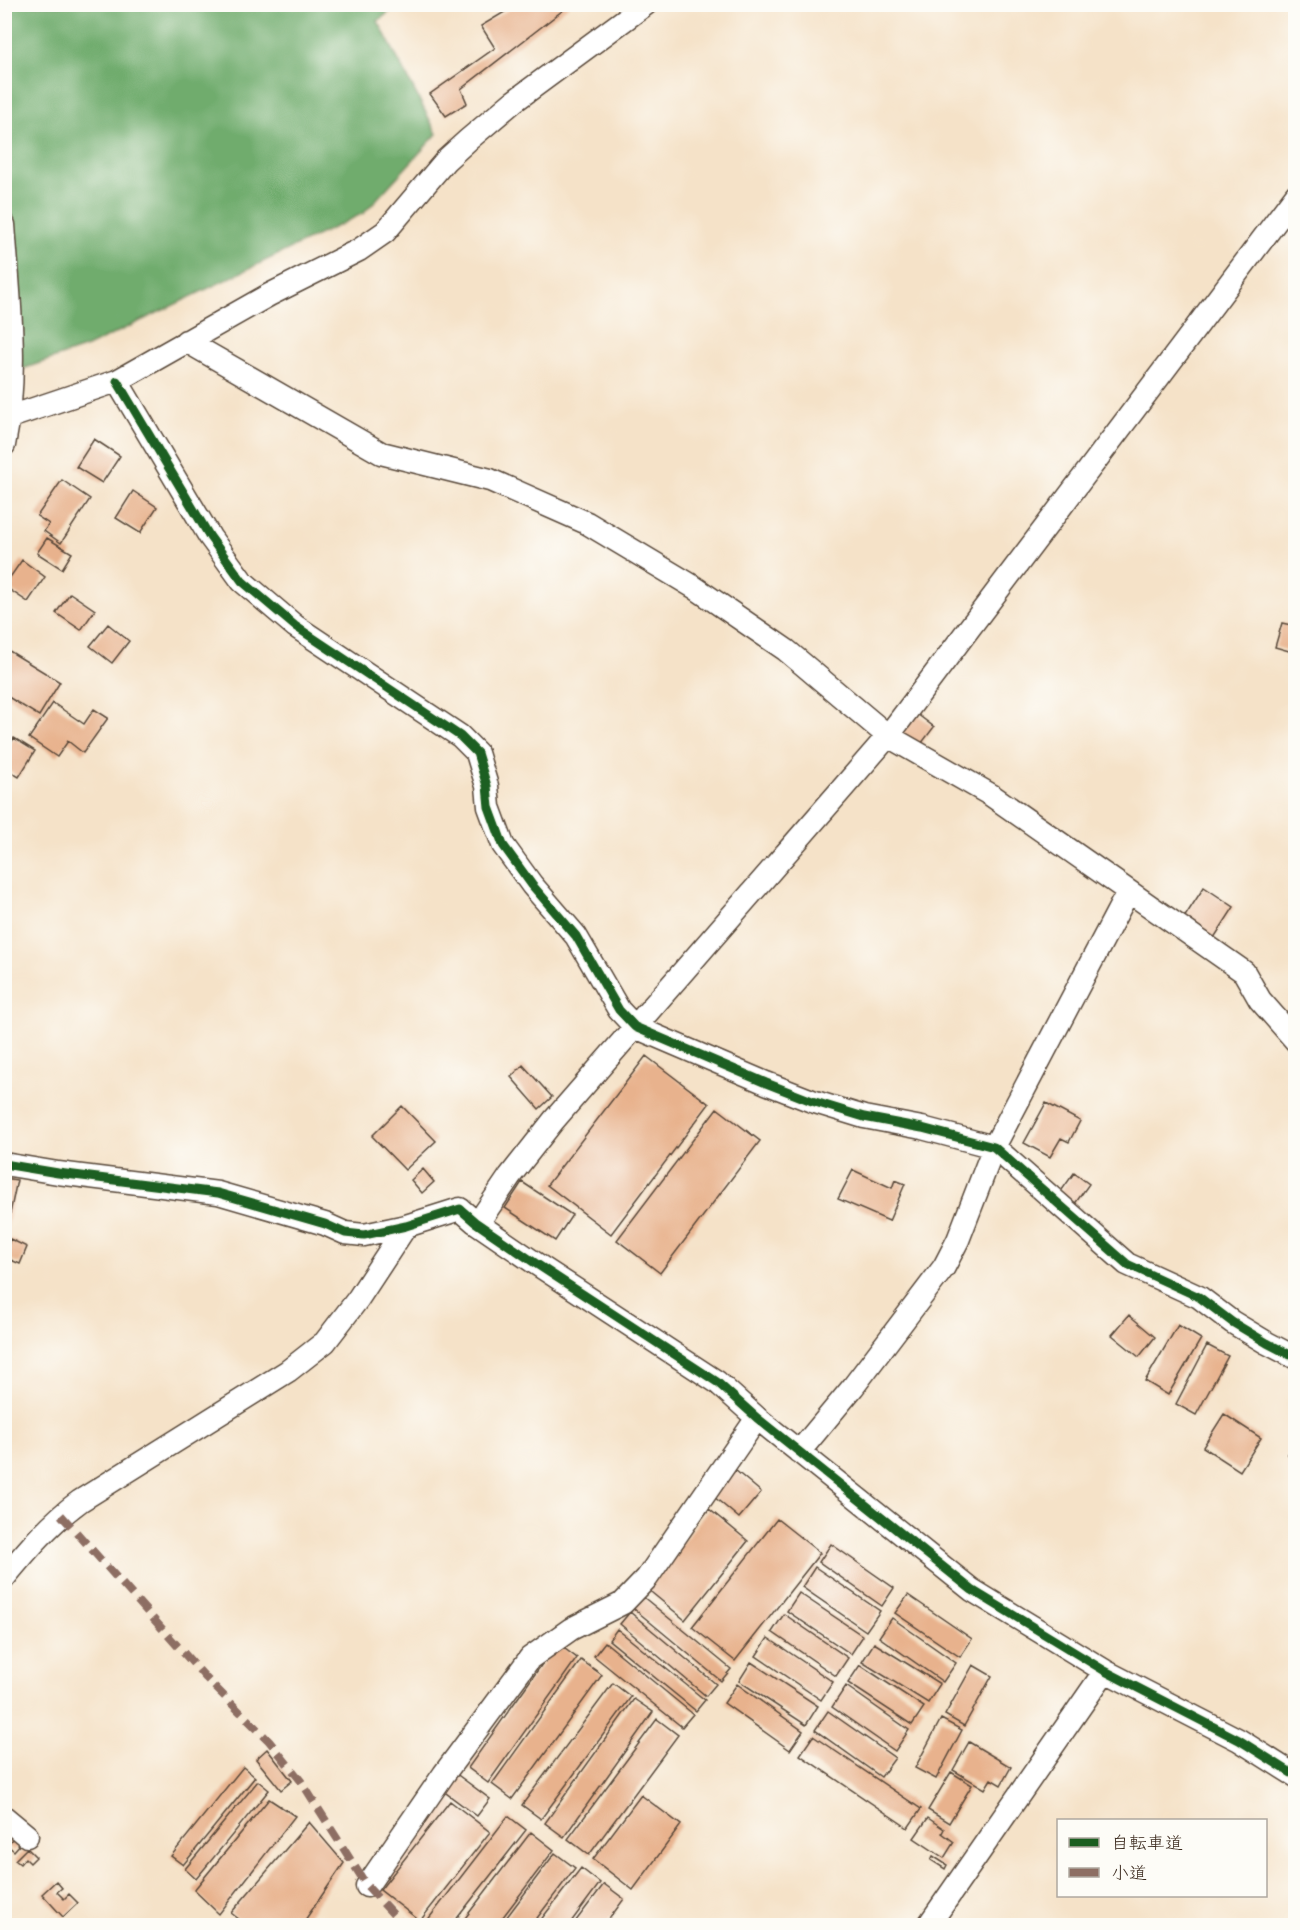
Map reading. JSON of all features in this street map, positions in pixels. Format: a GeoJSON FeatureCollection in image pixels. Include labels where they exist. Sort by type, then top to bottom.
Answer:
{"type":"FeatureCollection","features":[{"type":"Feature","properties":{"kind":"street"},"geometry":{"type":"LineString","coordinates":[[7,419],[117,381],[268,295],[360,250],[385,232],[446,160],[468,140],[513,102],[646,4]]}},
{"type":"Feature","properties":{"kind":"street"},"geometry":{"type":"LineString","coordinates":[[478,1223],[510,1176],[554,1120],[888,736],[1296,195]]}},
{"type":"Feature","properties":{"kind":"street"},"geometry":{"type":"LineString","coordinates":[[4,225],[13,344],[4,445]]}},
{"type":"Feature","properties":{"kind":"street"},"geometry":{"type":"LineString","coordinates":[[186,341],[381,453],[490,480],[587,523],[694,587],[786,650],[888,736],[991,795],[1244,972],[1260,1000],[1296,1041]]}},
{"type":"Feature","properties":{"kind":"street"},"geometry":{"type":"LineString","coordinates":[[117,381],[210,537],[242,581],[295,626],[460,736],[477,753],[487,786],[489,807],[503,845],[532,885],[576,936],[619,1010],[635,1027],[812,1101],[864,1117],[922,1128],[994,1147],[1126,1264],[1199,1297],[1232,1322],[1296,1358]]}},
{"type":"Feature","properties":{"kind":"street"},"geometry":{"type":"LineString","coordinates":[[799,1452],[853,1387],[944,1267],[958,1240],[994,1147],[1128,892]]}},
{"type":"Feature","properties":{"kind":"street"},"geometry":{"type":"LineString","coordinates":[[4,1164],[218,1193],[325,1224],[345,1233],[364,1235],[406,1226],[460,1209],[717,1382],[757,1418],[972,1590],[1105,1671],[1239,1740],[1296,1776]]}},
{"type":"Feature","properties":{"kind":"street"},"geometry":{"type":"LineString","coordinates":[[4,1578],[34,1542],[71,1508],[288,1371],[325,1342],[358,1299],[406,1226]]}},
{"type":"Feature","properties":{"kind":"street"},"geometry":{"type":"LineString","coordinates":[[367,1886],[444,1774],[530,1658],[571,1629],[623,1603],[631,1595],[646,1578],[757,1418]]}},
{"type":"Feature","properties":{"kind":"street"},"geometry":{"type":"LineString","coordinates":[[928,1926],[1105,1671]]}},
{"type":"Feature","properties":{"kind":"street"},"geometry":{"type":"LineString","coordinates":[[4,1817],[27,1836]]}},
{"type":"Feature","properties":{"kind":"green space"},"geometry":{"type":"Polygon","coordinates":[[[4,5],[398,5],[378,21],[437,134],[364,213],[87,347],[5,375],[4,5]]]}},
{"type":"Feature","properties":{"kind":"building"},"geometry":{"type":"Polygon","coordinates":[[[518,4],[571,4],[461,89],[467,103],[446,116],[430,94],[495,48],[481,26],[518,4]]]}},
{"type":"Feature","properties":{"kind":"building"},"geometry":{"type":"Polygon","coordinates":[[[94,439],[120,456],[102,483],[76,467],[94,439]]]}},
{"type":"Feature","properties":{"kind":"building"},"geometry":{"type":"Polygon","coordinates":[[[62,480],[90,499],[61,543],[44,531],[49,524],[37,516],[62,480]]]}},
{"type":"Feature","properties":{"kind":"building"},"geometry":{"type":"Polygon","coordinates":[[[133,491],[157,507],[140,533],[116,518],[133,491]]]}},
{"type":"Feature","properties":{"kind":"building"},"geometry":{"type":"Polygon","coordinates":[[[47,538],[72,553],[62,569],[37,553],[47,538]]]}},
{"type":"Feature","properties":{"kind":"building"},"geometry":{"type":"Polygon","coordinates":[[[22,560],[45,577],[28,602],[4,586],[22,560]]]}},
{"type":"Feature","properties":{"kind":"building"},"geometry":{"type":"Polygon","coordinates":[[[70,593],[95,610],[81,630],[56,613],[70,593]]]}},
{"type":"Feature","properties":{"kind":"building"},"geometry":{"type":"Polygon","coordinates":[[[1282,623],[1296,626],[1296,653],[1275,647],[1282,623]]]}},
{"type":"Feature","properties":{"kind":"building"},"geometry":{"type":"Polygon","coordinates":[[[108,624],[129,641],[112,663],[90,646],[108,624]]]}},
{"type":"Feature","properties":{"kind":"building"},"geometry":{"type":"Polygon","coordinates":[[[6,649],[60,682],[39,716],[5,695],[6,649]]]}},
{"type":"Feature","properties":{"kind":"building"},"geometry":{"type":"Polygon","coordinates":[[[53,703],[84,724],[94,709],[108,718],[83,753],[68,741],[57,757],[29,738],[53,703]]]}},
{"type":"Feature","properties":{"kind":"building"},"geometry":{"type":"Polygon","coordinates":[[[917,714],[934,727],[918,748],[901,734],[917,714]]]}},
{"type":"Feature","properties":{"kind":"building"},"geometry":{"type":"Polygon","coordinates":[[[14,738],[35,751],[19,777],[4,768],[4,753],[14,738]]]}},
{"type":"Feature","properties":{"kind":"building"},"geometry":{"type":"Polygon","coordinates":[[[1204,887],[1234,907],[1212,941],[1182,921],[1204,887]]]}},
{"type":"Feature","properties":{"kind":"building"},"geometry":{"type":"Polygon","coordinates":[[[646,1056],[709,1104],[611,1234],[547,1185],[646,1056]]]}},
{"type":"Feature","properties":{"kind":"building"},"geometry":{"type":"Polygon","coordinates":[[[523,1065],[552,1097],[539,1109],[511,1077],[523,1065]]]}},
{"type":"Feature","properties":{"kind":"building"},"geometry":{"type":"Polygon","coordinates":[[[1046,1103],[1080,1121],[1069,1142],[1061,1138],[1050,1157],[1024,1143],[1046,1103]]]}},
{"type":"Feature","properties":{"kind":"building"},"geometry":{"type":"Polygon","coordinates":[[[402,1106],[436,1141],[405,1170],[372,1136],[402,1106]]]}},
{"type":"Feature","properties":{"kind":"building"},"geometry":{"type":"Polygon","coordinates":[[[717,1108],[760,1141],[660,1273],[617,1240],[717,1108]]]}},
{"type":"Feature","properties":{"kind":"building"},"geometry":{"type":"Polygon","coordinates":[[[423,1169],[434,1182],[422,1193],[411,1180],[423,1169]]]}},
{"type":"Feature","properties":{"kind":"building"},"geometry":{"type":"Polygon","coordinates":[[[853,1170],[892,1188],[895,1180],[905,1184],[889,1221],[838,1199],[853,1170]]]}},
{"type":"Feature","properties":{"kind":"building"},"geometry":{"type":"Polygon","coordinates":[[[1074,1173],[1089,1184],[1074,1205],[1059,1194],[1074,1173]]]}},
{"type":"Feature","properties":{"kind":"building"},"geometry":{"type":"Polygon","coordinates":[[[4,1178],[17,1180],[6,1233],[4,1232],[4,1178]]]}},
{"type":"Feature","properties":{"kind":"building"},"geometry":{"type":"Polygon","coordinates":[[[522,1182],[572,1215],[555,1241],[505,1208],[522,1182]]]}},
{"type":"Feature","properties":{"kind":"building"},"geometry":{"type":"Polygon","coordinates":[[[10,1239],[27,1247],[20,1264],[4,1257],[10,1239]]]}},
{"type":"Feature","properties":{"kind":"building"},"geometry":{"type":"Polygon","coordinates":[[[1129,1315],[1155,1337],[1139,1357],[1112,1335],[1129,1315]]]}},
{"type":"Feature","properties":{"kind":"building"},"geometry":{"type":"Polygon","coordinates":[[[1178,1325],[1201,1339],[1168,1395],[1145,1381],[1178,1325]]]}},
{"type":"Feature","properties":{"kind":"building"},"geometry":{"type":"Polygon","coordinates":[[[1207,1345],[1228,1356],[1196,1415],[1176,1404],[1207,1345]]]}},
{"type":"Feature","properties":{"kind":"building"},"geometry":{"type":"Polygon","coordinates":[[[1224,1414],[1261,1438],[1240,1471],[1203,1447],[1224,1414]]]}},
{"type":"Feature","properties":{"kind":"building"},"geometry":{"type":"Polygon","coordinates":[[[1296,1438],[1296,1459],[1287,1454],[1296,1438]]]}},
{"type":"Feature","properties":{"kind":"building"},"geometry":{"type":"Polygon","coordinates":[[[735,1470],[761,1492],[739,1518],[713,1496],[735,1470]]]}},
{"type":"Feature","properties":{"kind":"building"},"geometry":{"type":"Polygon","coordinates":[[[709,1509],[748,1541],[685,1620],[646,1588],[709,1509]]]}},
{"type":"Feature","properties":{"kind":"building"},"geometry":{"type":"Polygon","coordinates":[[[777,1519],[820,1553],[735,1661],[692,1627],[777,1519]]]}},
{"type":"Feature","properties":{"kind":"building"},"geometry":{"type":"Polygon","coordinates":[[[831,1544],[894,1588],[882,1606],[819,1562],[831,1544]]]}},
{"type":"Feature","properties":{"kind":"building"},"geometry":{"type":"Polygon","coordinates":[[[815,1567],[880,1611],[866,1631],[802,1587],[815,1567]]]}},
{"type":"Feature","properties":{"kind":"building"},"geometry":{"type":"Polygon","coordinates":[[[799,1593],[863,1636],[851,1654],[787,1611],[799,1593]]]}},
{"type":"Feature","properties":{"kind":"building"},"geometry":{"type":"Polygon","coordinates":[[[908,1595],[972,1639],[960,1657],[895,1613],[908,1595]]]}},
{"type":"Feature","properties":{"kind":"building"},"geometry":{"type":"Polygon","coordinates":[[[642,1596],[731,1669],[721,1681],[633,1608],[642,1596]]]}},
{"type":"Feature","properties":{"kind":"building"},"geometry":{"type":"Polygon","coordinates":[[[630,1612],[716,1684],[706,1696],[620,1624],[630,1612]]]}},
{"type":"Feature","properties":{"kind":"building"},"geometry":{"type":"Polygon","coordinates":[[[784,1614],[848,1658],[836,1676],[772,1632],[784,1614]]]}},
{"type":"Feature","properties":{"kind":"building"},"geometry":{"type":"Polygon","coordinates":[[[892,1618],[956,1663],[943,1682],[879,1637],[892,1618]]]}},
{"type":"Feature","properties":{"kind":"building"},"geometry":{"type":"Polygon","coordinates":[[[617,1629],[705,1700],[696,1711],[609,1640],[617,1629]]]}},
{"type":"Feature","properties":{"kind":"building"},"geometry":{"type":"Polygon","coordinates":[[[768,1638],[833,1682],[821,1700],[756,1656],[768,1638]]]}},
{"type":"Feature","properties":{"kind":"building"},"geometry":{"type":"Polygon","coordinates":[[[605,1642],[693,1714],[682,1727],[594,1656],[605,1642]]]}},
{"type":"Feature","properties":{"kind":"building"},"geometry":{"type":"Polygon","coordinates":[[[557,1643],[577,1658],[488,1783],[468,1768],[557,1643]]]}},
{"type":"Feature","properties":{"kind":"building"},"geometry":{"type":"Polygon","coordinates":[[[874,1643],[940,1684],[928,1703],[862,1662],[874,1643]]]}},
{"type":"Feature","properties":{"kind":"building"},"geometry":{"type":"Polygon","coordinates":[[[581,1660],[602,1675],[512,1799],[492,1784],[581,1660]]]}},
{"type":"Feature","properties":{"kind":"building"},"geometry":{"type":"Polygon","coordinates":[[[751,1662],[818,1706],[806,1725],[739,1681],[751,1662]]]}},
{"type":"Feature","properties":{"kind":"building"},"geometry":{"type":"Polygon","coordinates":[[[860,1665],[924,1707],[912,1725],[848,1683],[860,1665]]]}},
{"type":"Feature","properties":{"kind":"building"},"geometry":{"type":"Polygon","coordinates":[[[973,1665],[992,1676],[964,1726],[945,1715],[973,1665]]]}},
{"type":"Feature","properties":{"kind":"building"},"geometry":{"type":"Polygon","coordinates":[[[613,1683],[631,1697],[541,1819],[522,1805],[613,1683]]]}},
{"type":"Feature","properties":{"kind":"building"},"geometry":{"type":"Polygon","coordinates":[[[737,1684],[803,1731],[790,1750],[724,1703],[737,1684]]]}},
{"type":"Feature","properties":{"kind":"building"},"geometry":{"type":"Polygon","coordinates":[[[846,1686],[909,1730],[895,1751],[832,1707],[846,1686]]]}},
{"type":"Feature","properties":{"kind":"building"},"geometry":{"type":"Polygon","coordinates":[[[634,1699],[653,1712],[564,1837],[545,1823],[634,1699]]]}},
{"type":"Feature","properties":{"kind":"building"},"geometry":{"type":"Polygon","coordinates":[[[828,1711],[895,1758],[881,1777],[815,1730],[828,1711]]]}},
{"type":"Feature","properties":{"kind":"building"},"geometry":{"type":"Polygon","coordinates":[[[657,1719],[678,1735],[589,1855],[568,1839],[657,1719]]]}},
{"type":"Feature","properties":{"kind":"building"},"geometry":{"type":"Polygon","coordinates":[[[941,1719],[962,1730],[936,1779],[915,1768],[941,1719]]]}},
{"type":"Feature","properties":{"kind":"building"},"geometry":{"type":"Polygon","coordinates":[[[813,1736],[921,1809],[908,1828],[800,1755],[813,1736]]]}},
{"type":"Feature","properties":{"kind":"building"},"geometry":{"type":"Polygon","coordinates":[[[969,1742],[1011,1767],[1001,1785],[991,1779],[985,1789],[953,1770],[969,1742]]]}},
{"type":"Feature","properties":{"kind":"building"},"geometry":{"type":"Polygon","coordinates":[[[267,1749],[292,1781],[281,1790],[256,1759],[267,1749]]]}},
{"type":"Feature","properties":{"kind":"building"},"geometry":{"type":"Polygon","coordinates":[[[243,1767],[255,1777],[183,1865],[171,1856],[243,1767]]]}},
{"type":"Feature","properties":{"kind":"building"},"geometry":{"type":"Polygon","coordinates":[[[951,1772],[972,1785],[949,1823],[928,1810],[951,1772]]]}},
{"type":"Feature","properties":{"kind":"building"},"geometry":{"type":"Polygon","coordinates":[[[455,1773],[490,1799],[477,1816],[442,1790],[455,1773]]]}},
{"type":"Feature","properties":{"kind":"building"},"geometry":{"type":"Polygon","coordinates":[[[258,1781],[269,1790],[196,1879],[185,1869],[258,1781]]]}},
{"type":"Feature","properties":{"kind":"building"},"geometry":{"type":"Polygon","coordinates":[[[641,1795],[681,1825],[633,1890],[593,1859],[641,1795]]]}},
{"type":"Feature","properties":{"kind":"building"},"geometry":{"type":"Polygon","coordinates":[[[269,1799],[295,1816],[219,1914],[194,1890],[269,1799]]]}},
{"type":"Feature","properties":{"kind":"building"},"geometry":{"type":"Polygon","coordinates":[[[450,1801],[490,1832],[420,1921],[380,1890],[450,1801]]]}},
{"type":"Feature","properties":{"kind":"building"},"geometry":{"type":"Polygon","coordinates":[[[508,1816],[526,1830],[451,1926],[423,1926],[508,1816]]]}},
{"type":"Feature","properties":{"kind":"building"},"geometry":{"type":"Polygon","coordinates":[[[928,1818],[944,1829],[942,1833],[954,1842],[944,1858],[914,1838],[928,1818]]]}},
{"type":"Feature","properties":{"kind":"building"},"geometry":{"type":"Polygon","coordinates":[[[309,1822],[344,1863],[301,1926],[248,1926],[231,1913],[309,1822]]]}},
{"type":"Feature","properties":{"kind":"building"},"geometry":{"type":"Polygon","coordinates":[[[531,1832],[554,1850],[496,1926],[459,1926],[531,1832]]]}},
{"type":"Feature","properties":{"kind":"building"},"geometry":{"type":"Polygon","coordinates":[[[14,1837],[21,1843],[14,1851],[7,1845],[14,1837]]]}},
{"type":"Feature","properties":{"kind":"building"},"geometry":{"type":"Polygon","coordinates":[[[27,1848],[36,1857],[30,1863],[25,1858],[20,1864],[15,1860],[27,1848]]]}},
{"type":"Feature","properties":{"kind":"building"},"geometry":{"type":"Polygon","coordinates":[[[555,1853],[575,1868],[531,1926],[500,1926],[555,1853]]]}},
{"type":"Feature","properties":{"kind":"building"},"geometry":{"type":"Polygon","coordinates":[[[933,1856],[947,1865],[945,1869],[931,1860],[933,1856]]]}},
{"type":"Feature","properties":{"kind":"building"},"geometry":{"type":"Polygon","coordinates":[[[581,1868],[600,1883],[568,1926],[536,1926],[581,1868]]]}},
{"type":"Feature","properties":{"kind":"building"},"geometry":{"type":"Polygon","coordinates":[[[56,1881],[62,1888],[57,1892],[64,1899],[69,1894],[78,1903],[63,1917],[42,1894],[56,1881]]]}},
{"type":"Feature","properties":{"kind":"building"},"geometry":{"type":"Polygon","coordinates":[[[604,1884],[624,1899],[604,1926],[572,1926],[604,1884]]]}},
{"type":"Feature","properties":{"kind":"marked path"},"geometry":{"type":"LineString","coordinates":[[61,1515],[206,1678],[269,1741],[301,1781],[367,1886],[404,1926]]}},
{"type":"Feature","properties":{"kind":"cycle path"},"geometry":{"type":"LineString","coordinates":[[117,381],[210,537],[242,581],[295,626],[460,736],[477,753],[487,786],[489,807],[503,845],[532,885],[576,936],[619,1010],[635,1027],[812,1101],[864,1117],[922,1128],[994,1147],[1127,1264],[1199,1297],[1232,1322],[1296,1358]]}},
{"type":"Feature","properties":{"kind":"cycle path"},"geometry":{"type":"LineString","coordinates":[[4,1164],[218,1193],[325,1224],[345,1233],[364,1235],[406,1226],[460,1209],[535,1263],[717,1382],[757,1418],[972,1590],[1105,1671],[1239,1740],[1296,1776]]}}]}
